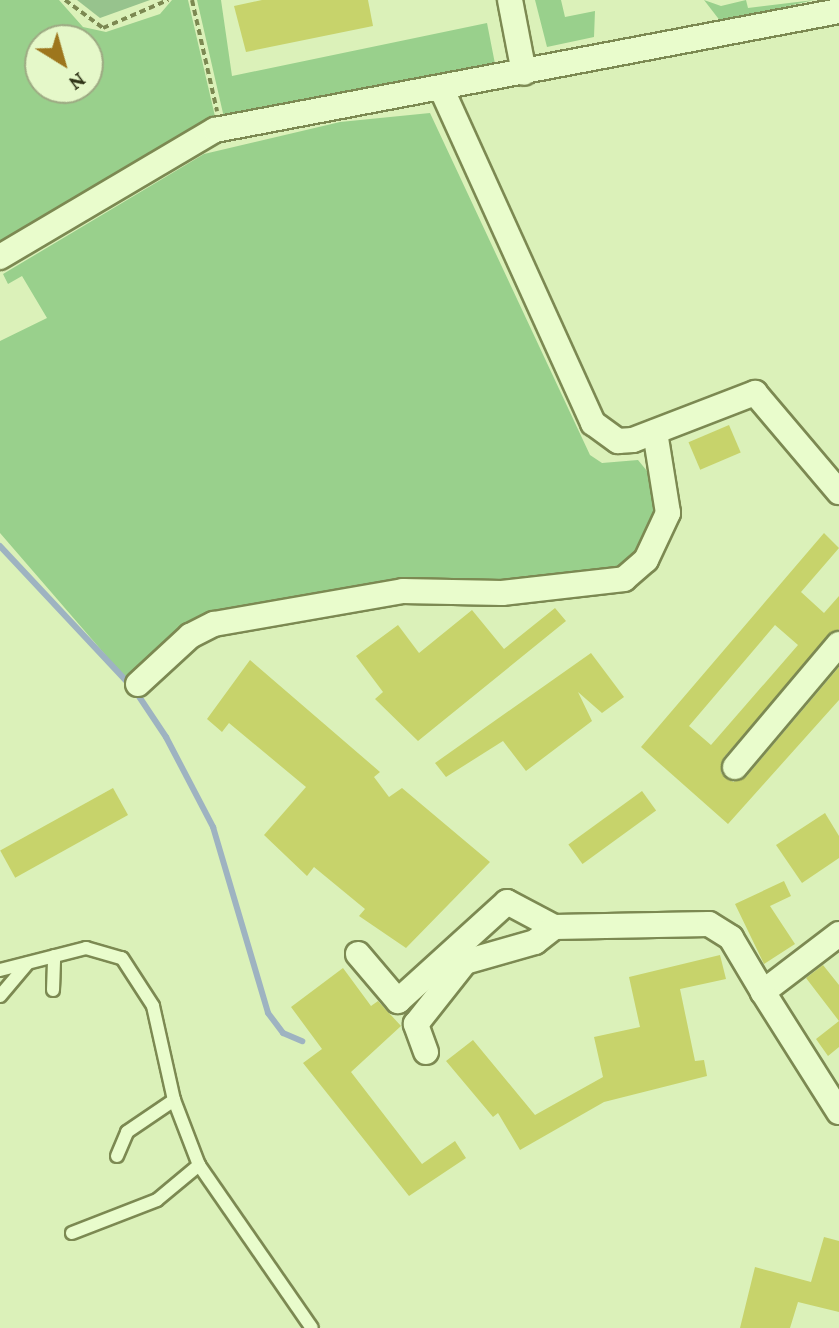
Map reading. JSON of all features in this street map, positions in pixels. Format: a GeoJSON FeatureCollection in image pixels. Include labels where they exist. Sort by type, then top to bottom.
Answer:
{"type":"FeatureCollection","features":[{"type":"Feature","properties":{"kind":"street"},"geometry":{"type":"LineString","coordinates":[[510,0],[524,73]]}},
{"type":"Feature","properties":{"kind":"street"},"geometry":{"type":"LineString","coordinates":[[0,257],[222,129],[442,90],[839,11]]}},
{"type":"Feature","properties":{"kind":"street"},"geometry":{"type":"LineString","coordinates":[[442,90],[593,423],[618,441],[655,432],[755,393],[839,492]]}},
{"type":"Feature","properties":{"kind":"street"},"geometry":{"type":"LineString","coordinates":[[138,684],[190,636],[214,624],[403,591],[502,593],[624,579],[646,560],[668,513],[655,432]]}},
{"type":"Feature","properties":{"kind":"street"},"geometry":{"type":"LineString","coordinates":[[735,767],[839,644]]}},
{"type":"Feature","properties":{"kind":"street"},"geometry":{"type":"LineString","coordinates":[[358,954],[398,1001],[497,906],[514,904],[554,927],[709,924],[731,938],[839,1112]]}},
{"type":"Feature","properties":{"kind":"street"},"geometry":{"type":"LineString","coordinates":[[426,1052],[416,1024],[465,962],[535,942],[554,927]]}},
{"type":"Feature","properties":{"kind":"street"},"geometry":{"type":"LineString","coordinates":[[763,992],[839,934]]}},
{"type":"Feature","properties":{"kind":"lane"},"geometry":{"type":"LineString","coordinates":[[0,970],[54,956],[104,949],[141,981],[174,1100],[199,1165],[312,1328]]}},
{"type":"Feature","properties":{"kind":"lane"},"geometry":{"type":"LineString","coordinates":[[53,990],[54,956]]}},
{"type":"Feature","properties":{"kind":"lane"},"geometry":{"type":"LineString","coordinates":[[0,996],[28,963]]}},
{"type":"Feature","properties":{"kind":"lane"},"geometry":{"type":"LineString","coordinates":[[117,1156],[127,1132],[174,1100]]}},
{"type":"Feature","properties":{"kind":"lane"},"geometry":{"type":"LineString","coordinates":[[72,1233],[132,1213],[199,1165]]}},
{"type":"Feature","properties":{"kind":"path"},"geometry":{"type":"LineString","coordinates":[[65,0],[86,23],[103,28],[168,0]]}},
{"type":"Feature","properties":{"kind":"path"},"geometry":{"type":"LineString","coordinates":[[192,0],[222,129]]}},
{"type":"Feature","properties":{"kind":"green space"},"geometry":{"type":"Polygon","coordinates":[[[0,0],[59,0],[80,24],[24,24],[24,104],[104,104],[104,32],[160,14],[172,0],[188,0],[217,125],[0,248],[0,0]]]}},
{"type":"Feature","properties":{"kind":"green space"},"geometry":{"type":"Polygon","coordinates":[[[77,0],[150,0],[100,18],[77,0]]]}},
{"type":"Feature","properties":{"kind":"green space"},"geometry":{"type":"Polygon","coordinates":[[[197,0],[221,0],[232,76],[487,23],[497,74],[225,122],[197,0]]]}},
{"type":"Feature","properties":{"kind":"green space"},"geometry":{"type":"Polygon","coordinates":[[[535,0],[561,0],[565,17],[595,11],[594,37],[547,47],[535,0]]]}},
{"type":"Feature","properties":{"kind":"green space"},"geometry":{"type":"Polygon","coordinates":[[[704,0],[721,6],[746,0],[748,8],[814,0],[721,22],[704,0]]]}},
{"type":"Feature","properties":{"kind":"green space"},"geometry":{"type":"Polygon","coordinates":[[[430,113],[590,455],[602,463],[638,460],[647,471],[656,514],[641,554],[612,573],[267,609],[128,681],[0,533],[0,341],[47,318],[22,276],[8,284],[3,274],[204,154],[340,122],[430,113]]]}},
{"type":"Feature","properties":{"kind":"building"},"geometry":{"type":"Polygon","coordinates":[[[262,0],[368,0],[373,26],[246,52],[234,6],[262,0]]]}},
{"type":"Feature","properties":{"kind":"building"},"geometry":{"type":"Polygon","coordinates":[[[729,425],[741,453],[700,470],[688,442],[729,425]]]}},
{"type":"Feature","properties":{"kind":"building"},"geometry":{"type":"Polygon","coordinates":[[[824,533],[839,548],[801,592],[824,613],[839,596],[839,629],[724,757],[721,773],[733,782],[746,777],[839,667],[839,700],[728,824],[641,747],[824,533]],[[775,625],[689,726],[711,745],[798,645],[775,625]]]}},
{"type":"Feature","properties":{"kind":"building"},"geometry":{"type":"Polygon","coordinates":[[[555,608],[566,621],[418,741],[375,699],[383,692],[356,656],[398,625],[419,653],[472,610],[504,649],[555,608]]]}},
{"type":"Feature","properties":{"kind":"building"},"geometry":{"type":"Polygon","coordinates":[[[591,653],[624,697],[602,713],[578,692],[592,721],[526,771],[503,741],[446,777],[435,763],[591,653]]]}},
{"type":"Feature","properties":{"kind":"building"},"geometry":{"type":"Polygon","coordinates":[[[250,660],[380,772],[374,777],[389,797],[402,788],[490,862],[406,948],[359,916],[365,909],[314,867],[307,876],[264,835],[306,787],[229,723],[222,732],[207,719],[250,660]]]}},
{"type":"Feature","properties":{"kind":"building"},"geometry":{"type":"Polygon","coordinates":[[[113,788],[128,815],[15,878],[0,851],[113,788]]]}},
{"type":"Feature","properties":{"kind":"building"},"geometry":{"type":"Polygon","coordinates":[[[642,791],[656,810],[582,864],[568,844],[642,791]]]}},
{"type":"Feature","properties":{"kind":"building"},"geometry":{"type":"Polygon","coordinates":[[[825,813],[839,836],[839,858],[802,883],[776,845],[825,813]]]}},
{"type":"Feature","properties":{"kind":"building"},"geometry":{"type":"Polygon","coordinates":[[[784,881],[791,896],[770,906],[795,944],[764,964],[735,904],[784,881]]]}},
{"type":"Feature","properties":{"kind":"building"},"geometry":{"type":"Polygon","coordinates":[[[720,955],[726,979],[680,989],[695,1061],[704,1060],[707,1076],[604,1102],[520,1150],[498,1113],[493,1117],[446,1061],[473,1040],[535,1115],[603,1077],[594,1037],[640,1027],[629,977],[720,955]]]}},
{"type":"Feature","properties":{"kind":"building"},"geometry":{"type":"Polygon","coordinates":[[[823,965],[839,985],[839,1021],[806,978],[823,965]]]}},
{"type":"Feature","properties":{"kind":"building"},"geometry":{"type":"Polygon","coordinates":[[[343,968],[371,1006],[378,1001],[401,1026],[351,1072],[422,1164],[455,1141],[466,1158],[409,1196],[303,1063],[322,1049],[291,1007],[343,968]]]}},
{"type":"Feature","properties":{"kind":"building"},"geometry":{"type":"Polygon","coordinates":[[[839,1021],[839,1047],[828,1056],[816,1039],[839,1021]]]}},
{"type":"Feature","properties":{"kind":"building"},"geometry":{"type":"Polygon","coordinates":[[[824,1237],[839,1241],[839,1312],[798,1302],[790,1328],[740,1328],[755,1267],[811,1282],[824,1237]]]}},
{"type":"Feature","properties":{"kind":"waterway"},"geometry":{"type":"LineString","coordinates":[[0,546],[134,689],[166,737],[213,827],[268,1013],[283,1033],[302,1041]]}}]}
